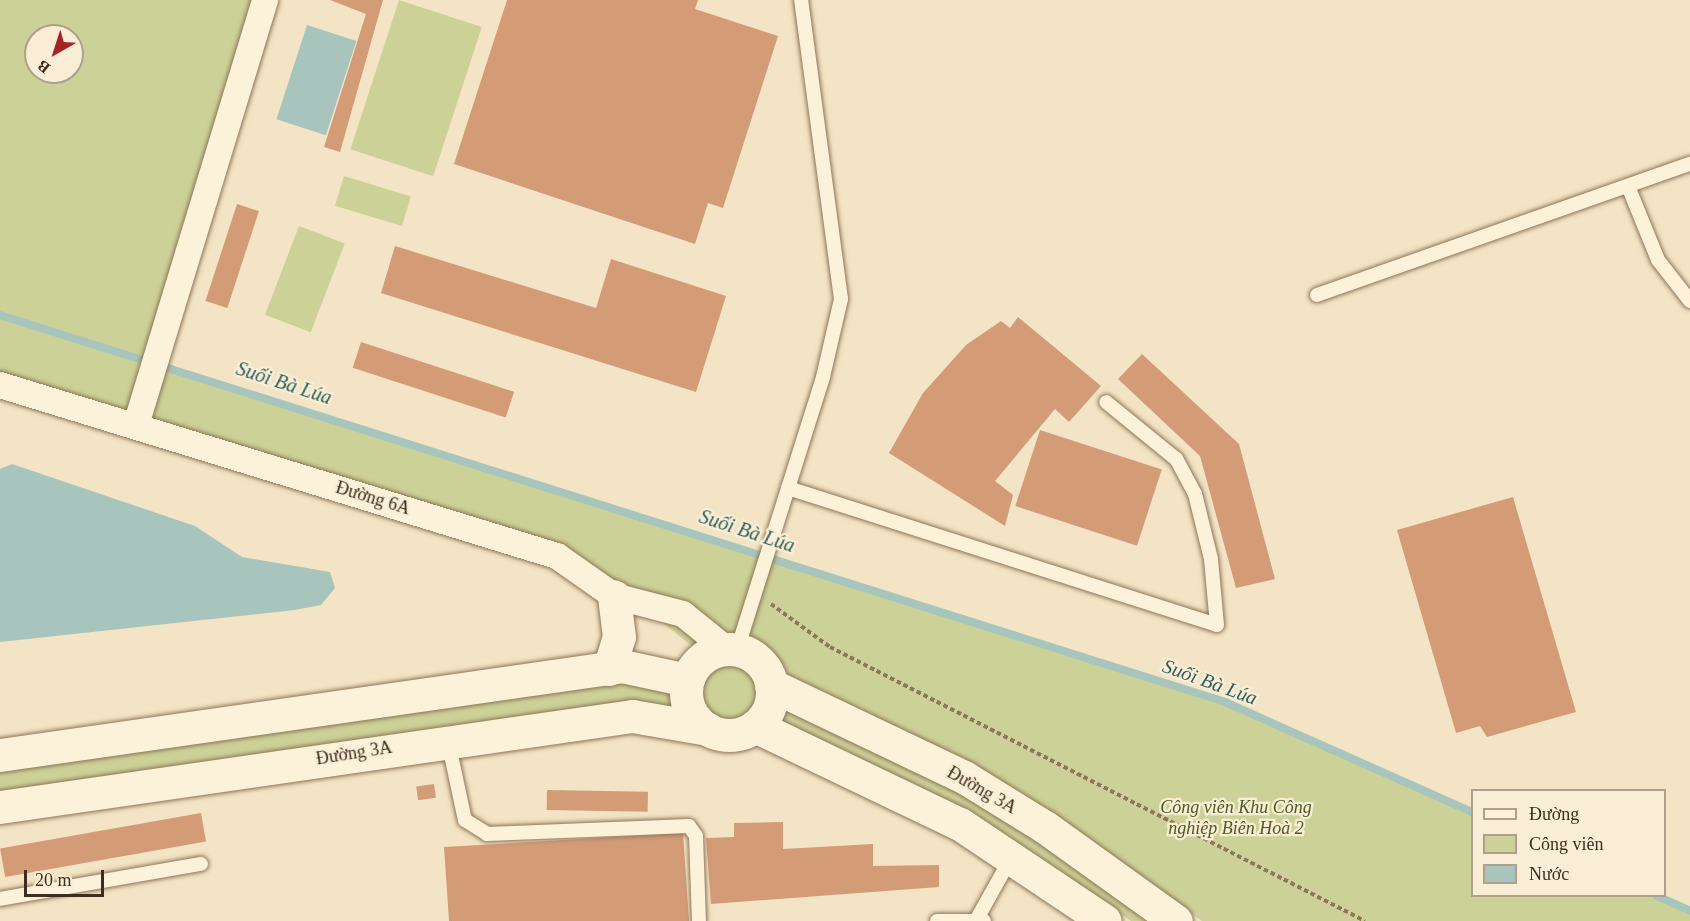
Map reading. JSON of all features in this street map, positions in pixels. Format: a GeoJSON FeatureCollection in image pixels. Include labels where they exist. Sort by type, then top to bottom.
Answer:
{"type":"FeatureCollection","features":[{"type":"Feature","properties":{"kind":"street"},"geometry":{"type":"LineString","coordinates":[[136,425],[265,0]]}},
{"type":"Feature","properties":{"kind":"street","name":"Đường 6A"},"geometry":{"type":"LineString","coordinates":[[0,385],[549,553],[614,596],[683,614],[732,649]]}},
{"type":"Feature","properties":{"kind":"street"},"geometry":{"type":"LineString","coordinates":[[609,669],[619,637],[614,596]]}},
{"type":"Feature","properties":{"kind":"street"},"geometry":{"type":"LineString","coordinates":[[732,649],[760,662],[771,685],[769,708],[755,726],[732,735],[708,729],[689,708],[687,680],[706,654],[732,649]]}},
{"type":"Feature","properties":{"kind":"street"},"geometry":{"type":"LineString","coordinates":[[0,755],[609,669],[687,680]]}},
{"type":"Feature","properties":{"kind":"street","name":"Đường 3A"},"geometry":{"type":"LineString","coordinates":[[771,685],[964,777],[1045,827],[1176,921]]}},
{"type":"Feature","properties":{"kind":"street","name":"Đường 3A"},"geometry":{"type":"LineString","coordinates":[[0,807],[447,739],[632,716],[708,729]]}},
{"type":"Feature","properties":{"kind":"street"},"geometry":{"type":"LineString","coordinates":[[755,726],[960,824],[1105,921]]}},
{"type":"Feature","properties":{"kind":"lane"},"geometry":{"type":"LineString","coordinates":[[732,649],[757,591],[823,377],[841,299],[801,0]]}},
{"type":"Feature","properties":{"kind":"lane"},"geometry":{"type":"LineString","coordinates":[[1317,295],[1690,164]]}},
{"type":"Feature","properties":{"kind":"lane"},"geometry":{"type":"LineString","coordinates":[[1628,186],[1658,260],[1690,301]]}},
{"type":"Feature","properties":{"kind":"lane"},"geometry":{"type":"LineString","coordinates":[[788,488],[1217,625],[1211,559],[1195,494],[1176,459],[1106,402]]}},
{"type":"Feature","properties":{"kind":"lane"},"geometry":{"type":"LineString","coordinates":[[447,739],[465,820],[487,834],[688,826],[696,836],[699,921]]}},
{"type":"Feature","properties":{"kind":"lane"},"geometry":{"type":"LineString","coordinates":[[937,921],[981,919],[1011,858]]}},
{"type":"Feature","properties":{"kind":"lane"},"geometry":{"type":"LineString","coordinates":[[0,899],[201,864]]}},
{"type":"Feature","properties":{"kind":"path"},"geometry":{"type":"LineString","coordinates":[[757,591],[830,647],[1365,921]]}},
{"type":"Feature","properties":{"kind":"green space"},"geometry":{"type":"Polygon","coordinates":[[[0,0],[254,0],[148,359],[762,552],[736,634],[719,634],[693,647],[621,589],[0,375],[0,0]]]}},
{"type":"Feature","properties":{"kind":"green space"},"geometry":{"type":"Polygon","coordinates":[[[399,0],[482,27],[433,176],[350,149],[399,0]]]}},
{"type":"Feature","properties":{"kind":"green space"},"geometry":{"type":"Polygon","coordinates":[[[344,176],[411,196],[402,226],[335,206],[344,176]]]}},
{"type":"Feature","properties":{"kind":"green space"},"geometry":{"type":"Polygon","coordinates":[[[299,226],[345,244],[311,332],[265,315],[299,226]]]}},
{"type":"Feature","properties":{"kind":"green space","name":"Công viên Khu Công nghiệp Biên Hoà 2"},"geometry":{"type":"Polygon","coordinates":[[[773,556],[1225,702],[1471,812],[1471,897],[1659,897],[1690,911],[1690,921],[1202,921],[1059,817],[784,674],[774,655],[747,637],[773,556]]]}},
{"type":"Feature","properties":{"kind":"green space"},"geometry":{"type":"Polygon","coordinates":[[[724,665],[734,665],[744,669],[752,677],[756,692],[752,707],[744,715],[734,719],[724,719],[714,715],[706,707],[702,697],[702,687],[706,677],[714,669],[724,665]]]}},
{"type":"Feature","properties":{"kind":"green space"},"geometry":{"type":"Polygon","coordinates":[[[623,682],[670,692],[673,708],[630,700],[0,791],[0,770],[623,682]]]}},
{"type":"Feature","properties":{"kind":"green space"},"geometry":{"type":"Polygon","coordinates":[[[785,708],[957,791],[1037,840],[1150,921],[1131,921],[967,810],[779,720],[785,708]]]}},
{"type":"Feature","properties":{"kind":"water"},"geometry":{"type":"Polygon","coordinates":[[[307,25],[356,41],[326,135],[276,119],[307,25]]]}},
{"type":"Feature","properties":{"kind":"water"},"geometry":{"type":"Polygon","coordinates":[[[12,464],[195,526],[242,557],[330,572],[335,588],[321,605],[295,610],[0,642],[0,469],[12,464]]]}},
{"type":"Feature","properties":{"kind":"building"},"geometry":{"type":"Polygon","coordinates":[[[330,0],[383,0],[340,152],[324,147],[366,14],[330,0]]]}},
{"type":"Feature","properties":{"kind":"building"},"geometry":{"type":"Polygon","coordinates":[[[507,0],[698,0],[695,9],[778,36],[723,208],[708,203],[695,244],[454,164],[507,0]]]}},
{"type":"Feature","properties":{"kind":"building"},"geometry":{"type":"Polygon","coordinates":[[[237,204],[259,211],[227,308],[205,301],[237,204]]]}},
{"type":"Feature","properties":{"kind":"building"},"geometry":{"type":"Polygon","coordinates":[[[395,246],[596,308],[611,259],[726,296],[696,392],[381,293],[395,246]]]}},
{"type":"Feature","properties":{"kind":"building"},"geometry":{"type":"Polygon","coordinates":[[[1018,317],[1101,386],[1069,422],[1055,409],[995,481],[1013,495],[1005,526],[889,453],[923,393],[966,345],[1001,321],[1010,328],[1018,317]]]}},
{"type":"Feature","properties":{"kind":"building"},"geometry":{"type":"Polygon","coordinates":[[[361,342],[514,392],[506,417],[353,368],[361,342]]]}},
{"type":"Feature","properties":{"kind":"building"},"geometry":{"type":"Polygon","coordinates":[[[1142,354],[1239,444],[1275,579],[1236,588],[1200,456],[1118,379],[1142,354]]]}},
{"type":"Feature","properties":{"kind":"building"},"geometry":{"type":"Polygon","coordinates":[[[1040,430],[1162,470],[1137,546],[1015,506],[1040,430]]]}},
{"type":"Feature","properties":{"kind":"building"},"geometry":{"type":"Polygon","coordinates":[[[1513,497],[1576,712],[1487,737],[1480,726],[1456,733],[1397,530],[1513,497]]]}},
{"type":"Feature","properties":{"kind":"building"},"geometry":{"type":"Polygon","coordinates":[[[434,784],[436,798],[418,800],[416,787],[434,784]]]}},
{"type":"Feature","properties":{"kind":"building"},"geometry":{"type":"Polygon","coordinates":[[[547,790],[648,792],[648,812],[547,810],[547,790]]]}},
{"type":"Feature","properties":{"kind":"building"},"geometry":{"type":"Polygon","coordinates":[[[201,813],[206,842],[5,877],[0,848],[201,813]]]}},
{"type":"Feature","properties":{"kind":"building"},"geometry":{"type":"Polygon","coordinates":[[[783,822],[783,849],[873,844],[873,866],[939,865],[939,887],[711,904],[706,838],[734,837],[734,823],[783,822]]]}},
{"type":"Feature","properties":{"kind":"building"},"geometry":{"type":"Polygon","coordinates":[[[683,833],[689,921],[449,921],[444,847],[683,833]]]}},
{"type":"Feature","properties":{"kind":"waterway","name":"Suối Bà Lúa"},"geometry":{"type":"LineString","coordinates":[[0,315],[1225,702],[1471,812]]}},
{"type":"Feature","properties":{"kind":"waterway","name":"Suối Bà Lúa"},"geometry":{"type":"LineString","coordinates":[[1659,897],[1690,911]]}}]}
